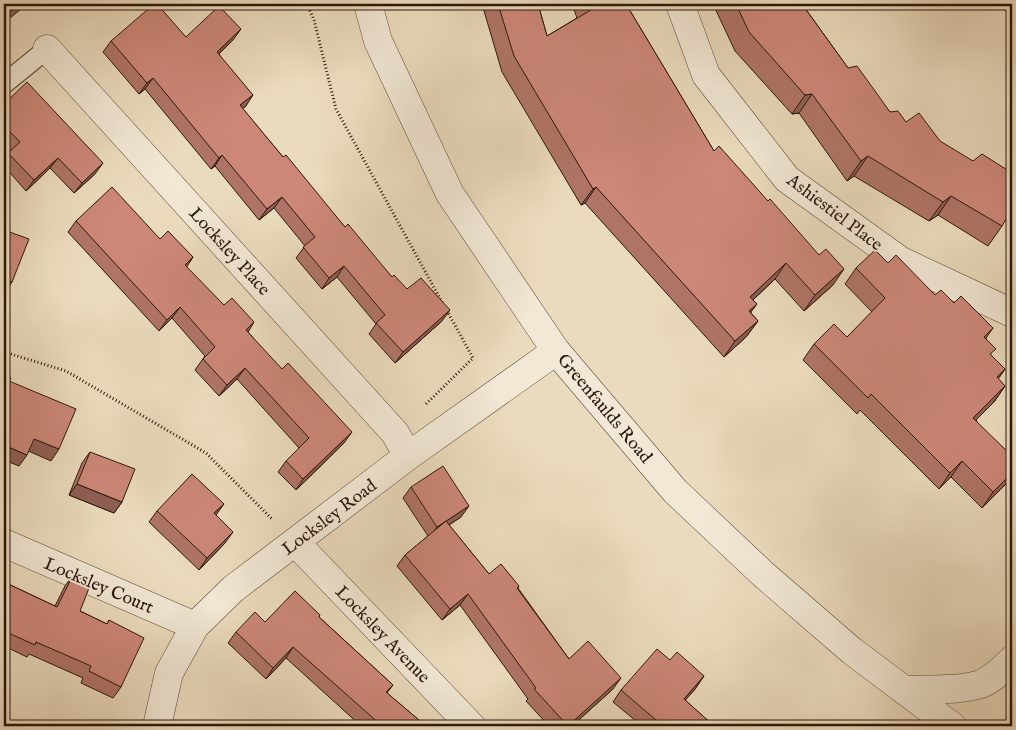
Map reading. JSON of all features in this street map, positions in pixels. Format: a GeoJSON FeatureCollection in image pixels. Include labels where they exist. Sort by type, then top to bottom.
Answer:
{"type":"FeatureCollection","features":[{"type":"Feature","properties":{"kind":"street","name":"Greenfaulds Road"},"geometry":{"type":"LineString","coordinates":[[368,4],[378,41],[450,194],[556,351],[675,491],[763,574],[852,651],[952,726]]}},
{"type":"Feature","properties":{"kind":"street","name":"Ashiestiel Place"},"geometry":{"type":"LineString","coordinates":[[680,4],[706,75],[787,179],[901,261],[1012,313]]}},
{"type":"Feature","properties":{"kind":"street","name":"Locksley Place"},"geometry":{"type":"LineString","coordinates":[[47,49],[402,444]]}},
{"type":"Feature","properties":{"kind":"street","name":"Locksley Road"},"geometry":{"type":"LineString","coordinates":[[157,726],[170,673],[195,626],[233,590],[295,542],[402,444],[556,351]]}},
{"type":"Feature","properties":{"kind":"street","name":"Locksley Avenue"},"geometry":{"type":"LineString","coordinates":[[295,542],[472,726]]}},
{"type":"Feature","properties":{"kind":"street","name":"Locksley Court"},"geometry":{"type":"LineString","coordinates":[[4,543],[195,626]]}},
{"type":"Feature","properties":{"kind":"street"},"geometry":{"type":"LineString","coordinates":[[904,690],[963,688],[982,683],[997,675],[1012,660]]}},
{"type":"Feature","properties":{"kind":"lane"},"geometry":{"type":"LineString","coordinates":[[4,84],[47,49]]}},
{"type":"Feature","properties":{"kind":"path"},"geometry":{"type":"LineString","coordinates":[[307,4],[314,20],[336,109],[473,358],[402,444]]}},
{"type":"Feature","properties":{"kind":"path"},"geometry":{"type":"LineString","coordinates":[[4,352],[66,371],[206,453],[295,542]]}},
{"type":"Feature","properties":{"kind":"building"},"geometry":{"type":"Polygon","coordinates":[[[4,4],[19,4],[4,17],[4,4]]]}},
{"type":"Feature","properties":{"kind":"building"},"geometry":{"type":"Polygon","coordinates":[[[154,4],[157,4],[186,37],[219,6],[241,29],[217,52],[253,95],[240,105],[283,157],[286,155],[345,227],[348,224],[392,277],[394,275],[407,289],[421,278],[450,310],[403,352],[376,323],[385,315],[344,266],[329,278],[303,247],[315,237],[282,197],[267,209],[222,155],[219,158],[153,78],[147,83],[111,41],[154,4]]]}},
{"type":"Feature","properties":{"kind":"building"},"geometry":{"type":"Polygon","coordinates":[[[498,4],[538,4],[547,36],[591,10],[589,4],[626,4],[714,151],[719,146],[768,201],[770,199],[819,255],[826,249],[844,269],[815,295],[786,263],[750,297],[757,304],[749,311],[758,321],[735,341],[596,187],[593,189],[514,56],[498,4]]]}},
{"type":"Feature","properties":{"kind":"building"},"geometry":{"type":"Polygon","coordinates":[[[736,4],[802,4],[848,68],[857,66],[890,112],[898,111],[906,122],[919,113],[940,141],[973,161],[982,154],[1012,173],[1012,209],[1002,226],[951,196],[943,202],[868,156],[861,161],[812,94],[805,95],[749,32],[736,4]]]}},
{"type":"Feature","properties":{"kind":"building"},"geometry":{"type":"Polygon","coordinates":[[[27,82],[103,163],[82,183],[58,158],[34,180],[8,153],[20,142],[4,126],[4,104],[27,82]]]}},
{"type":"Feature","properties":{"kind":"building"},"geometry":{"type":"Polygon","coordinates":[[[112,187],[160,239],[168,231],[193,257],[185,265],[224,305],[232,298],[254,322],[246,330],[282,369],[288,363],[352,432],[303,479],[286,461],[309,438],[245,368],[227,385],[203,359],[215,347],[180,307],[167,320],[76,221],[112,187]]]}},
{"type":"Feature","properties":{"kind":"building"},"geometry":{"type":"Polygon","coordinates":[[[4,230],[29,239],[12,282],[4,279],[4,230]]]}},
{"type":"Feature","properties":{"kind":"building"},"geometry":{"type":"Polygon","coordinates":[[[875,250],[888,263],[896,255],[935,295],[941,290],[954,303],[961,296],[993,328],[984,337],[996,349],[990,354],[1005,369],[997,377],[1005,386],[973,418],[1012,456],[1012,473],[993,492],[962,461],[950,473],[871,394],[868,398],[814,344],[834,324],[847,337],[885,298],[856,268],[875,250]]]}},
{"type":"Feature","properties":{"kind":"building"},"geometry":{"type":"Polygon","coordinates":[[[4,375],[11,378],[9,381],[76,409],[59,449],[34,439],[27,455],[4,445],[4,375]]]}},
{"type":"Feature","properties":{"kind":"building"},"geometry":{"type":"Polygon","coordinates":[[[90,452],[135,469],[122,502],[77,484],[90,452]]]}},
{"type":"Feature","properties":{"kind":"building"},"geometry":{"type":"Polygon","coordinates":[[[443,466],[469,506],[437,527],[411,487],[443,466]]]}},
{"type":"Feature","properties":{"kind":"building"},"geometry":{"type":"Polygon","coordinates":[[[192,474],[224,504],[214,513],[233,532],[207,558],[157,511],[192,474]]]}},
{"type":"Feature","properties":{"kind":"building"},"geometry":{"type":"Polygon","coordinates":[[[446,521],[489,574],[501,564],[519,586],[517,588],[569,659],[588,641],[621,678],[568,726],[534,689],[536,688],[468,594],[450,609],[405,555],[446,521]]]}},
{"type":"Feature","properties":{"kind":"building"},"geometry":{"type":"Polygon","coordinates":[[[73,575],[91,583],[80,611],[107,624],[109,620],[144,638],[121,687],[89,671],[91,666],[36,642],[35,645],[4,631],[4,582],[57,607],[73,575]]]}},
{"type":"Feature","properties":{"kind":"building"},"geometry":{"type":"Polygon","coordinates":[[[295,591],[320,615],[319,617],[393,685],[386,692],[426,726],[382,726],[293,647],[273,668],[236,632],[255,612],[265,622],[295,591]]]}},
{"type":"Feature","properties":{"kind":"building"},"geometry":{"type":"Polygon","coordinates":[[[657,649],[670,660],[677,652],[704,676],[684,699],[714,726],[663,726],[621,690],[657,649]]]}}]}
